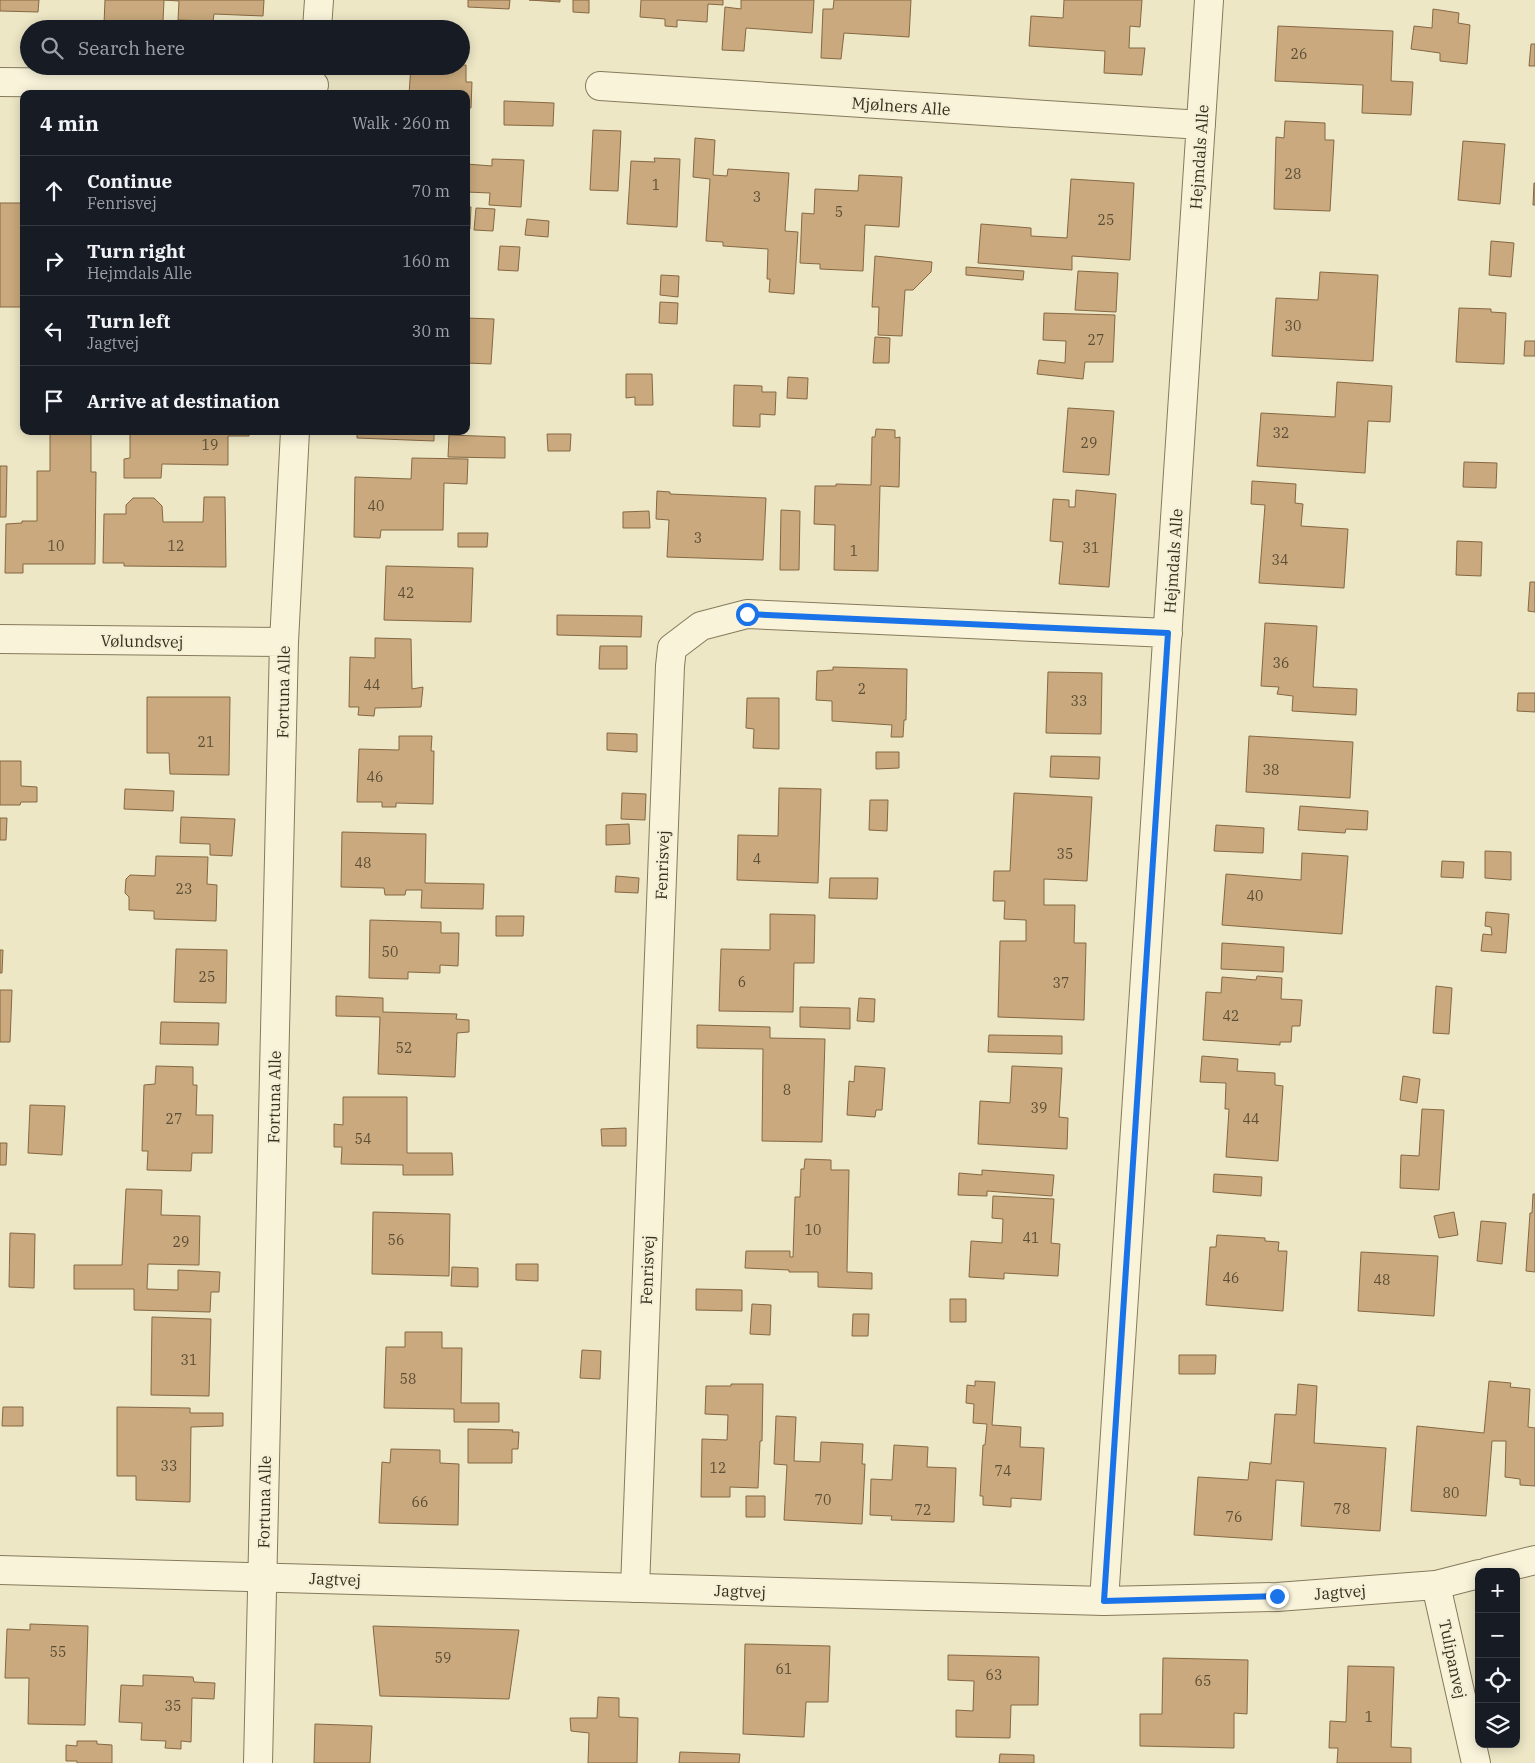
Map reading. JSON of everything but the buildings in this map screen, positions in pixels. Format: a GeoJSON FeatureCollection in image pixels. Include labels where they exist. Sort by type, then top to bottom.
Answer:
{"type":"FeatureCollection","features":[{"type":"Feature","properties":{"kind":"street"},"geometry":{"type":"LineString","coordinates":[[318,20],[319,0]]}},
{"type":"Feature","properties":{"kind":"street","name":"Hejmdals Alle"},"geometry":{"type":"LineString","coordinates":[[1104,1601],[1210,0]]}},
{"type":"Feature","properties":{"kind":"street"},"geometry":{"type":"LineString","coordinates":[[0,82],[314,82]]}},
{"type":"Feature","properties":{"kind":"street","name":"Mjølners Alle"},"geometry":{"type":"LineString","coordinates":[[600,86],[1201,125]]}},
{"type":"Feature","properties":{"kind":"street","name":"Fortuna Alle"},"geometry":{"type":"LineString","coordinates":[[258,1763],[284,642],[295,435]]}},
{"type":"Feature","properties":{"kind":"street","name":"Fenrisvej"},"geometry":{"type":"LineString","coordinates":[[635,1588],[672,648],[701,626],[747,614],[1168,633]]}},
{"type":"Feature","properties":{"kind":"street","name":"Vølundsvej"},"geometry":{"type":"LineString","coordinates":[[0,639],[284,642]]}},
{"type":"Feature","properties":{"kind":"street"},"geometry":{"type":"LineString","coordinates":[[1503,1568],[1535,1560]]}},
{"type":"Feature","properties":{"kind":"street","name":"Jagtvej"},"geometry":{"type":"LineString","coordinates":[[0,1570],[1104,1601],[1277,1596],[1436,1585],[1475,1575]]}},
{"type":"Feature","properties":{"kind":"street","name":"Tulipanvej"},"geometry":{"type":"LineString","coordinates":[[1436,1585],[1476,1763]]}},
{"type":"Feature","properties":{"kind":"route"},"geometry":{"type":"LineString","coordinates":[[747,614],[1168,633],[1104,1601],[1277,1596]]}}]}
